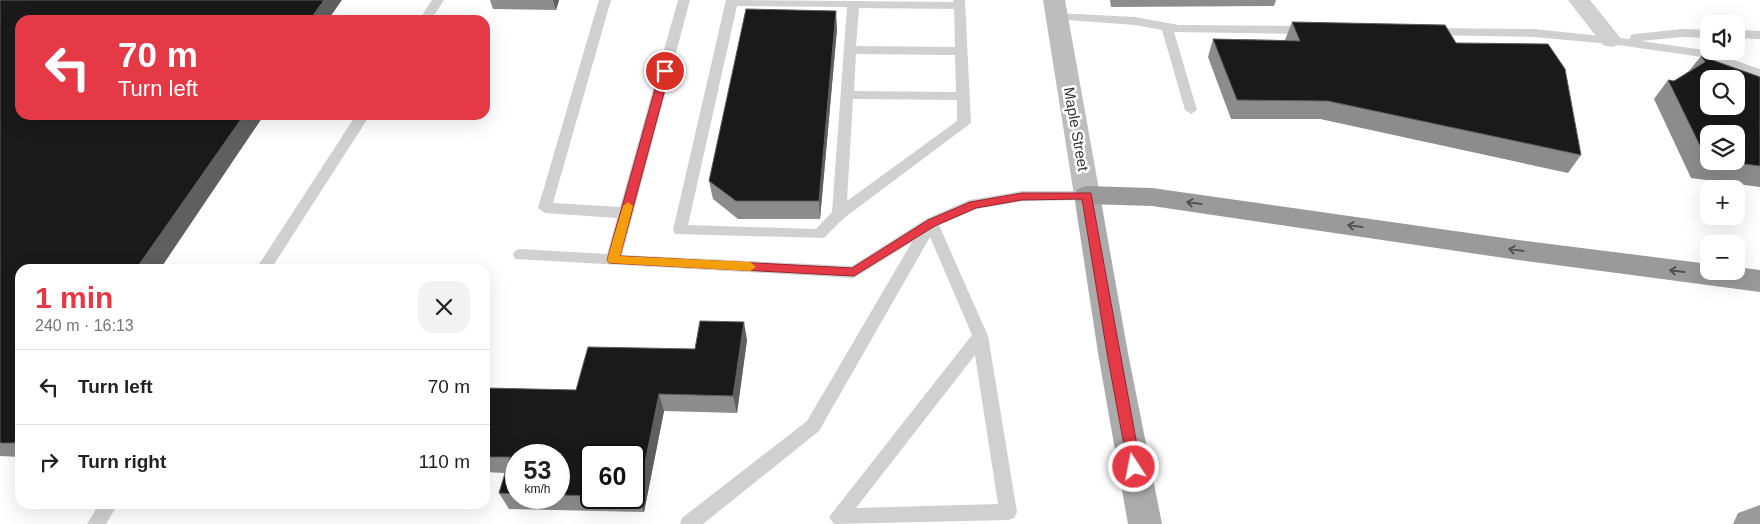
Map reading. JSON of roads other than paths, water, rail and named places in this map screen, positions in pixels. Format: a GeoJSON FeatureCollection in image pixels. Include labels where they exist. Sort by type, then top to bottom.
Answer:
{"type":"FeatureCollection","features":[{"type":"Feature","properties":{"kind":"highway"},"geometry":{"type":"LineString","coordinates":[[1087,195],[1152,197],[1518,250],[1760,281]]}},
{"type":"Feature","properties":{"kind":"highway"},"geometry":{"type":"LineString","coordinates":[[1750,524],[1760,521]]}},
{"type":"Feature","properties":{"kind":"main road","name":"Maple Street"},"geometry":{"type":"LineString","coordinates":[[1056,8],[1113,353],[1145,524]]}},
{"type":"Feature","properties":{"kind":"street"},"geometry":{"type":"LineString","coordinates":[[1579,0],[1611,40]]}},
{"type":"Feature","properties":{"kind":"lane"},"geometry":{"type":"LineString","coordinates":[[428,15],[438,0]]}},
{"type":"Feature","properties":{"kind":"lane"},"geometry":{"type":"LineString","coordinates":[[605,0],[545,208],[626,212]]}},
{"type":"Feature","properties":{"kind":"lane"},"geometry":{"type":"LineString","coordinates":[[613,260],[684,0]]}},
{"type":"Feature","properties":{"kind":"lane"},"geometry":{"type":"LineString","coordinates":[[732,1],[853,4],[959,3],[964,123],[839,214],[819,234],[680,230],[732,1]]}},
{"type":"Feature","properties":{"kind":"lane"},"geometry":{"type":"LineString","coordinates":[[839,214],[853,4]]}},
{"type":"Feature","properties":{"kind":"lane"},"geometry":{"type":"LineString","coordinates":[[1056,8],[1179,30],[1318,30]]}},
{"type":"Feature","properties":{"kind":"lane"},"geometry":{"type":"LineString","coordinates":[[1167,27],[1192,110]]}},
{"type":"Feature","properties":{"kind":"lane"},"geometry":{"type":"LineString","coordinates":[[1416,32],[1534,33],[1611,40],[1704,54],[1760,73]]}},
{"type":"Feature","properties":{"kind":"lane"},"geometry":{"type":"LineString","coordinates":[[1611,40],[1682,33],[1700,34]]}},
{"type":"Feature","properties":{"kind":"lane"},"geometry":{"type":"LineString","coordinates":[[1745,34],[1760,35]]}},
{"type":"Feature","properties":{"kind":"lane"},"geometry":{"type":"LineString","coordinates":[[850,50],[961,51]]}},
{"type":"Feature","properties":{"kind":"lane"},"geometry":{"type":"LineString","coordinates":[[847,95],[963,96]]}},
{"type":"Feature","properties":{"kind":"lane"},"geometry":{"type":"LineString","coordinates":[[266,264],[360,120]]}},
{"type":"Feature","properties":{"kind":"lane"},"geometry":{"type":"LineString","coordinates":[[520,256],[854,272],[932,223],[974,204],[998,199],[1087,195]]}},
{"type":"Feature","properties":{"kind":"lane"},"geometry":{"type":"LineString","coordinates":[[932,223],[980,336],[1008,512],[838,517],[980,336]]}},
{"type":"Feature","properties":{"kind":"lane"},"geometry":{"type":"LineString","coordinates":[[689,524],[814,426],[932,223]]}},
{"type":"Feature","properties":{"kind":"lane"},"geometry":{"type":"LineString","coordinates":[[96,524],[106,509]]}}]}
